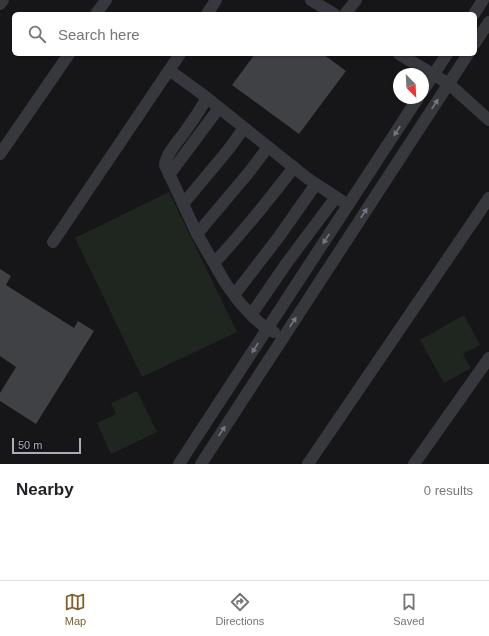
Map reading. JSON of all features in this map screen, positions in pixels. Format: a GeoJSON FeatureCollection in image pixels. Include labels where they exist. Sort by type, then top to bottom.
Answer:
{"type":"FeatureCollection","features":[{"type":"Feature","properties":{"kind":"street"},"geometry":{"type":"LineString","coordinates":[[0,4],[3,0]]}},
{"type":"Feature","properties":{"kind":"street"},"geometry":{"type":"LineString","coordinates":[[97,12],[106,0]]}},
{"type":"Feature","properties":{"kind":"street"},"geometry":{"type":"LineString","coordinates":[[208,12],[216,0]]}},
{"type":"Feature","properties":{"kind":"street"},"geometry":{"type":"LineString","coordinates":[[311,0],[331,12]]}},
{"type":"Feature","properties":{"kind":"street"},"geometry":{"type":"LineString","coordinates":[[347,12],[356,0]]}},
{"type":"Feature","properties":{"kind":"street"},"geometry":{"type":"LineString","coordinates":[[475,12],[483,0]]}},
{"type":"Feature","properties":{"kind":"street"},"geometry":{"type":"LineString","coordinates":[[477,40],[489,22]]}},
{"type":"Feature","properties":{"kind":"street"},"geometry":{"type":"LineString","coordinates":[[0,154],[68,56]]}},
{"type":"Feature","properties":{"kind":"street"},"geometry":{"type":"LineString","coordinates":[[53,242],[179,56]]}},
{"type":"Feature","properties":{"kind":"street"},"geometry":{"type":"LineString","coordinates":[[402,56],[448,84],[489,120]]}},
{"type":"Feature","properties":{"kind":"street"},"geometry":{"type":"LineString","coordinates":[[429,81],[446,56]]}},
{"type":"Feature","properties":{"kind":"street"},"geometry":{"type":"LineString","coordinates":[[201,464],[467,56]]}},
{"type":"Feature","properties":{"kind":"street"},"geometry":{"type":"LineString","coordinates":[[169,70],[316,184],[348,205]]}},
{"type":"Feature","properties":{"kind":"street"},"geometry":{"type":"LineString","coordinates":[[207,98],[165,161],[165,165],[197,234],[226,284],[251,315],[267,329],[284,337]]}},
{"type":"Feature","properties":{"kind":"street"},"geometry":{"type":"LineString","coordinates":[[179,464],[414,104]]}},
{"type":"Feature","properties":{"kind":"street"},"geometry":{"type":"LineString","coordinates":[[169,175],[219,108]]}},
{"type":"Feature","properties":{"kind":"street"},"geometry":{"type":"LineString","coordinates":[[183,204],[228,150],[244,128]]}},
{"type":"Feature","properties":{"kind":"street"},"geometry":{"type":"LineString","coordinates":[[197,234],[250,172],[268,147]]}},
{"type":"Feature","properties":{"kind":"street"},"geometry":{"type":"LineString","coordinates":[[214,263],[238,237],[294,167]]}},
{"type":"Feature","properties":{"kind":"street"},"geometry":{"type":"LineString","coordinates":[[234,295],[278,238],[316,184]]}},
{"type":"Feature","properties":{"kind":"street"},"geometry":{"type":"LineString","coordinates":[[251,315],[286,264],[336,197]]}},
{"type":"Feature","properties":{"kind":"street"},"geometry":{"type":"LineString","coordinates":[[308,464],[489,198]]}},
{"type":"Feature","properties":{"kind":"street"},"geometry":{"type":"LineString","coordinates":[[414,464],[489,358]]}},
{"type":"Feature","properties":{"kind":"shaded area"},"geometry":{"type":"Polygon","coordinates":[[[169,192],[237,332],[142,377],[75,238],[169,192]]]}},
{"type":"Feature","properties":{"kind":"shaded area"},"geometry":{"type":"Polygon","coordinates":[[[464,315],[480,345],[463,354],[471,368],[444,383],[420,340],[464,315]]]}},
{"type":"Feature","properties":{"kind":"shaded area"},"geometry":{"type":"Polygon","coordinates":[[[137,391],[157,432],[111,454],[97,423],[116,414],[111,403],[137,391]]]}},
{"type":"Feature","properties":{"kind":"building"},"geometry":{"type":"Polygon","coordinates":[[[254,56],[326,56],[346,71],[299,134],[232,85],[254,56]]]}},
{"type":"Feature","properties":{"kind":"building"},"geometry":{"type":"Polygon","coordinates":[[[0,269],[11,276],[6,285],[74,328],[78,321],[94,331],[36,424],[0,401],[0,393],[16,367],[0,356],[0,269]]]}}]}
